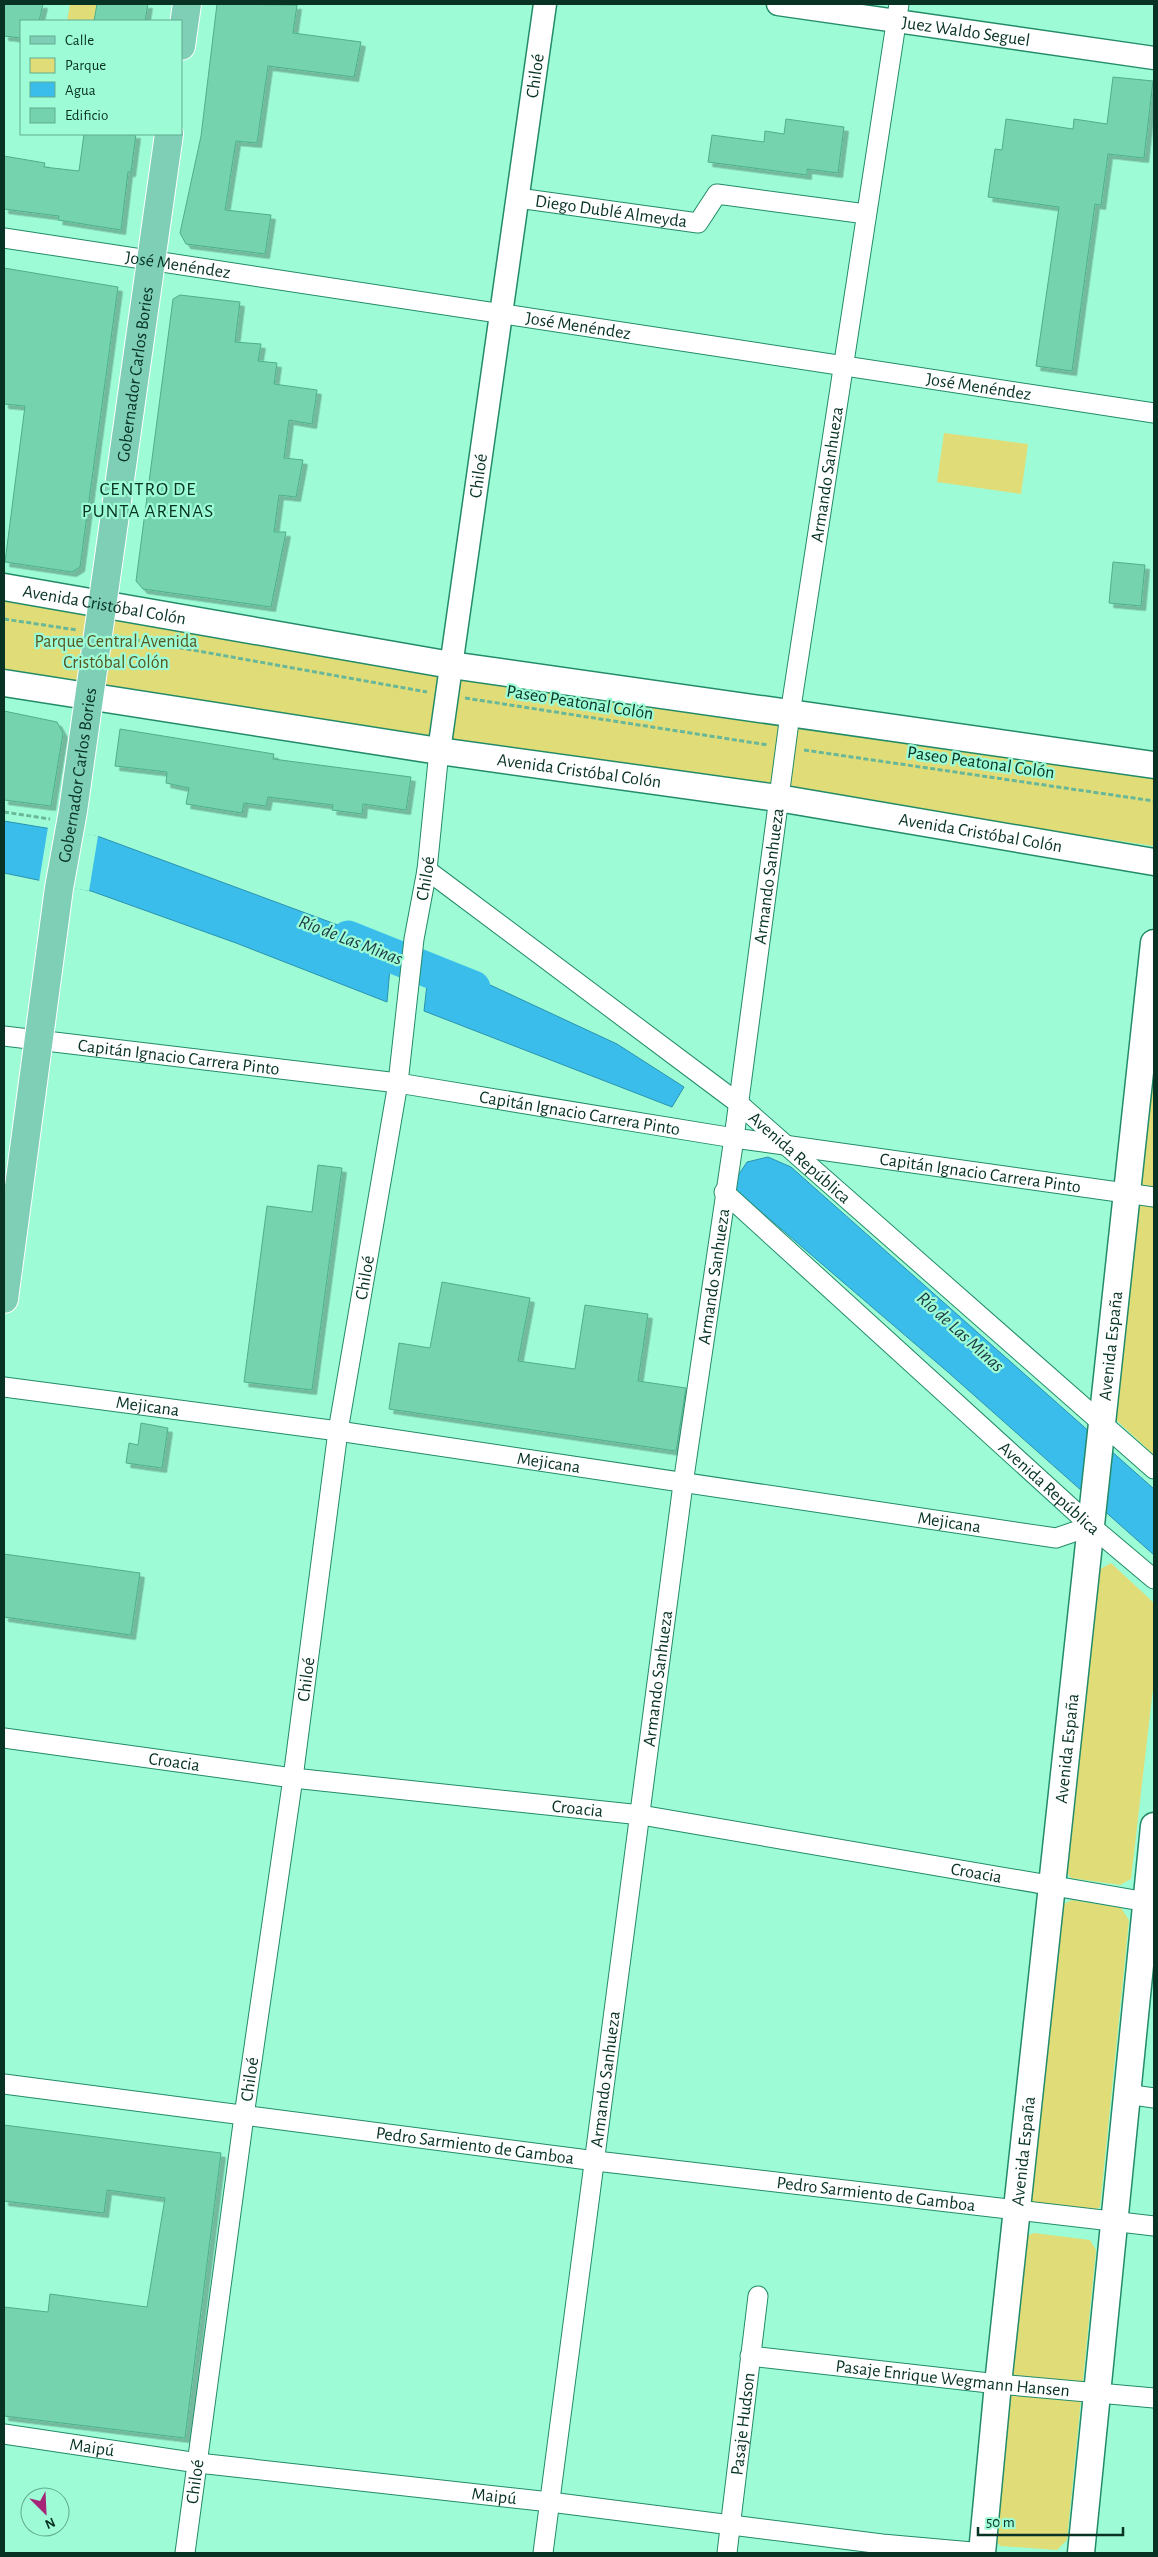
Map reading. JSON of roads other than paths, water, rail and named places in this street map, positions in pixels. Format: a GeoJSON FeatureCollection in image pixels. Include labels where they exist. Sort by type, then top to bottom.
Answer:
{"type":"FeatureCollection","features":[{"type":"Feature","properties":{"kind":"main road"},"geometry":{"type":"LineString","coordinates":[[182,39],[187,4]]}},
{"type":"Feature","properties":{"kind":"main road","name":"Gobernador Carlos Bories"},"geometry":{"type":"LineString","coordinates":[[4,1298],[59,888],[89,697],[169,135]]}},
{"type":"Feature","properties":{"kind":"main road","name":"Avenida Cristóbal Colón"},"geometry":{"type":"LineString","coordinates":[[4,587],[102,602],[451,665],[1154,765]]}},
{"type":"Feature","properties":{"kind":"main road","name":"Avenida Cristóbal Colón"},"geometry":{"type":"LineString","coordinates":[[4,683],[439,751],[778,798],[1154,862]]}},
{"type":"Feature","properties":{"kind":"main road","name":"Avenida España"},"geometry":{"type":"LineString","coordinates":[[983,2553],[998,2384],[1054,1888],[1154,943]]}},
{"type":"Feature","properties":{"kind":"main road"},"geometry":{"type":"LineString","coordinates":[[1081,2553],[1116,2221],[1126,2094],[1154,1826]]}},
{"type":"Feature","properties":{"kind":"street","name":"Chiloé"},"geometry":{"type":"LineString","coordinates":[[185,2553],[244,2116],[293,1778],[338,1431],[398,1084],[414,939],[426,870],[439,751],[545,4]]}},
{"type":"Feature","properties":{"kind":"street","name":"Juez Waldo Seguel"},"geometry":{"type":"LineString","coordinates":[[778,4],[897,13],[1154,58]]}},
{"type":"Feature","properties":{"kind":"street","name":"Armando Sanhueza"},"geometry":{"type":"LineString","coordinates":[[543,2553],[596,2162],[683,1484],[724,1192],[734,1138],[778,798],[897,13]]}},
{"type":"Feature","properties":{"kind":"street","name":"Diego Dublé Almeyda"},"geometry":{"type":"LineString","coordinates":[[518,198],[698,223],[717,194],[866,214]]}},
{"type":"Feature","properties":{"kind":"street","name":"José Menéndez"},"geometry":{"type":"LineString","coordinates":[[4,238],[1154,413]]}},
{"type":"Feature","properties":{"kind":"street","name":"Avenida República"},"geometry":{"type":"LineString","coordinates":[[426,870],[738,1103],[791,1147],[1102,1428],[1154,1469]]}},
{"type":"Feature","properties":{"kind":"street","name":"Capitán Ignacio Carrera Pinto"},"geometry":{"type":"LineString","coordinates":[[4,1036],[398,1084],[791,1147],[1154,1197]]}},
{"type":"Feature","properties":{"kind":"street","name":"Avenida República"},"geometry":{"type":"LineString","coordinates":[[724,1192],[1092,1518],[1154,1579]]}},
{"type":"Feature","properties":{"kind":"street","name":"Mejicana"},"geometry":{"type":"LineString","coordinates":[[4,1387],[338,1431],[683,1484],[1056,1538],[1092,1518]]}},
{"type":"Feature","properties":{"kind":"street","name":"Croacia"},"geometry":{"type":"LineString","coordinates":[[4,1738],[293,1778],[641,1815],[1054,1888],[1147,1902]]}},
{"type":"Feature","properties":{"kind":"street","name":"Pedro Sarmiento de Gamboa"},"geometry":{"type":"LineString","coordinates":[[4,2084],[596,2162],[1017,2212],[1154,2226]]}},
{"type":"Feature","properties":{"kind":"street"},"geometry":{"type":"LineString","coordinates":[[1126,2094],[1154,2098]]}},
{"type":"Feature","properties":{"kind":"street","name":"Pasaje Hudson"},"geometry":{"type":"LineString","coordinates":[[728,2553],[758,2296]]}},
{"type":"Feature","properties":{"kind":"street","name":"Pasaje Enrique Wegmann Hansen"},"geometry":{"type":"LineString","coordinates":[[750,2356],[998,2384],[1098,2391],[1154,2398]]}},
{"type":"Feature","properties":{"kind":"street","name":"Maipú"},"geometry":{"type":"LineString","coordinates":[[4,2434],[198,2464],[550,2502],[731,2524],[881,2549],[983,2553]]}},
{"type":"Feature","properties":{"kind":"water"},"geometry":{"type":"Polygon","coordinates":[[[4,821],[100,837],[392,945],[387,1002],[236,943],[91,891],[4,873],[4,821]]]}},
{"type":"Feature","properties":{"kind":"water"},"geometry":{"type":"Polygon","coordinates":[[[430,957],[617,1044],[684,1087],[672,1107],[424,1011],[430,957]]]}},
{"type":"Feature","properties":{"kind":"water"},"geometry":{"type":"Polygon","coordinates":[[[768,1157],[791,1167],[1154,1489],[1154,1555],[949,1373],[731,1186],[747,1162],[768,1157]]]}},
{"type":"Feature","properties":{"kind":"waterway","name":"Río de Las Minas"},"geometry":{"type":"LineString","coordinates":[[348,938],[473,988]]}},
{"type":"Feature","properties":{"kind":"district","name":"CENTRO DE PUNTA ARENAS"},"geometry":{"type":"Point","coordinates":[148,499]}},
{"type":"Feature","properties":{"kind":"park label","name":"Parque Central Avenida Cristóbal Colón"},"geometry":{"type":"Point","coordinates":[116,651]}}]}
